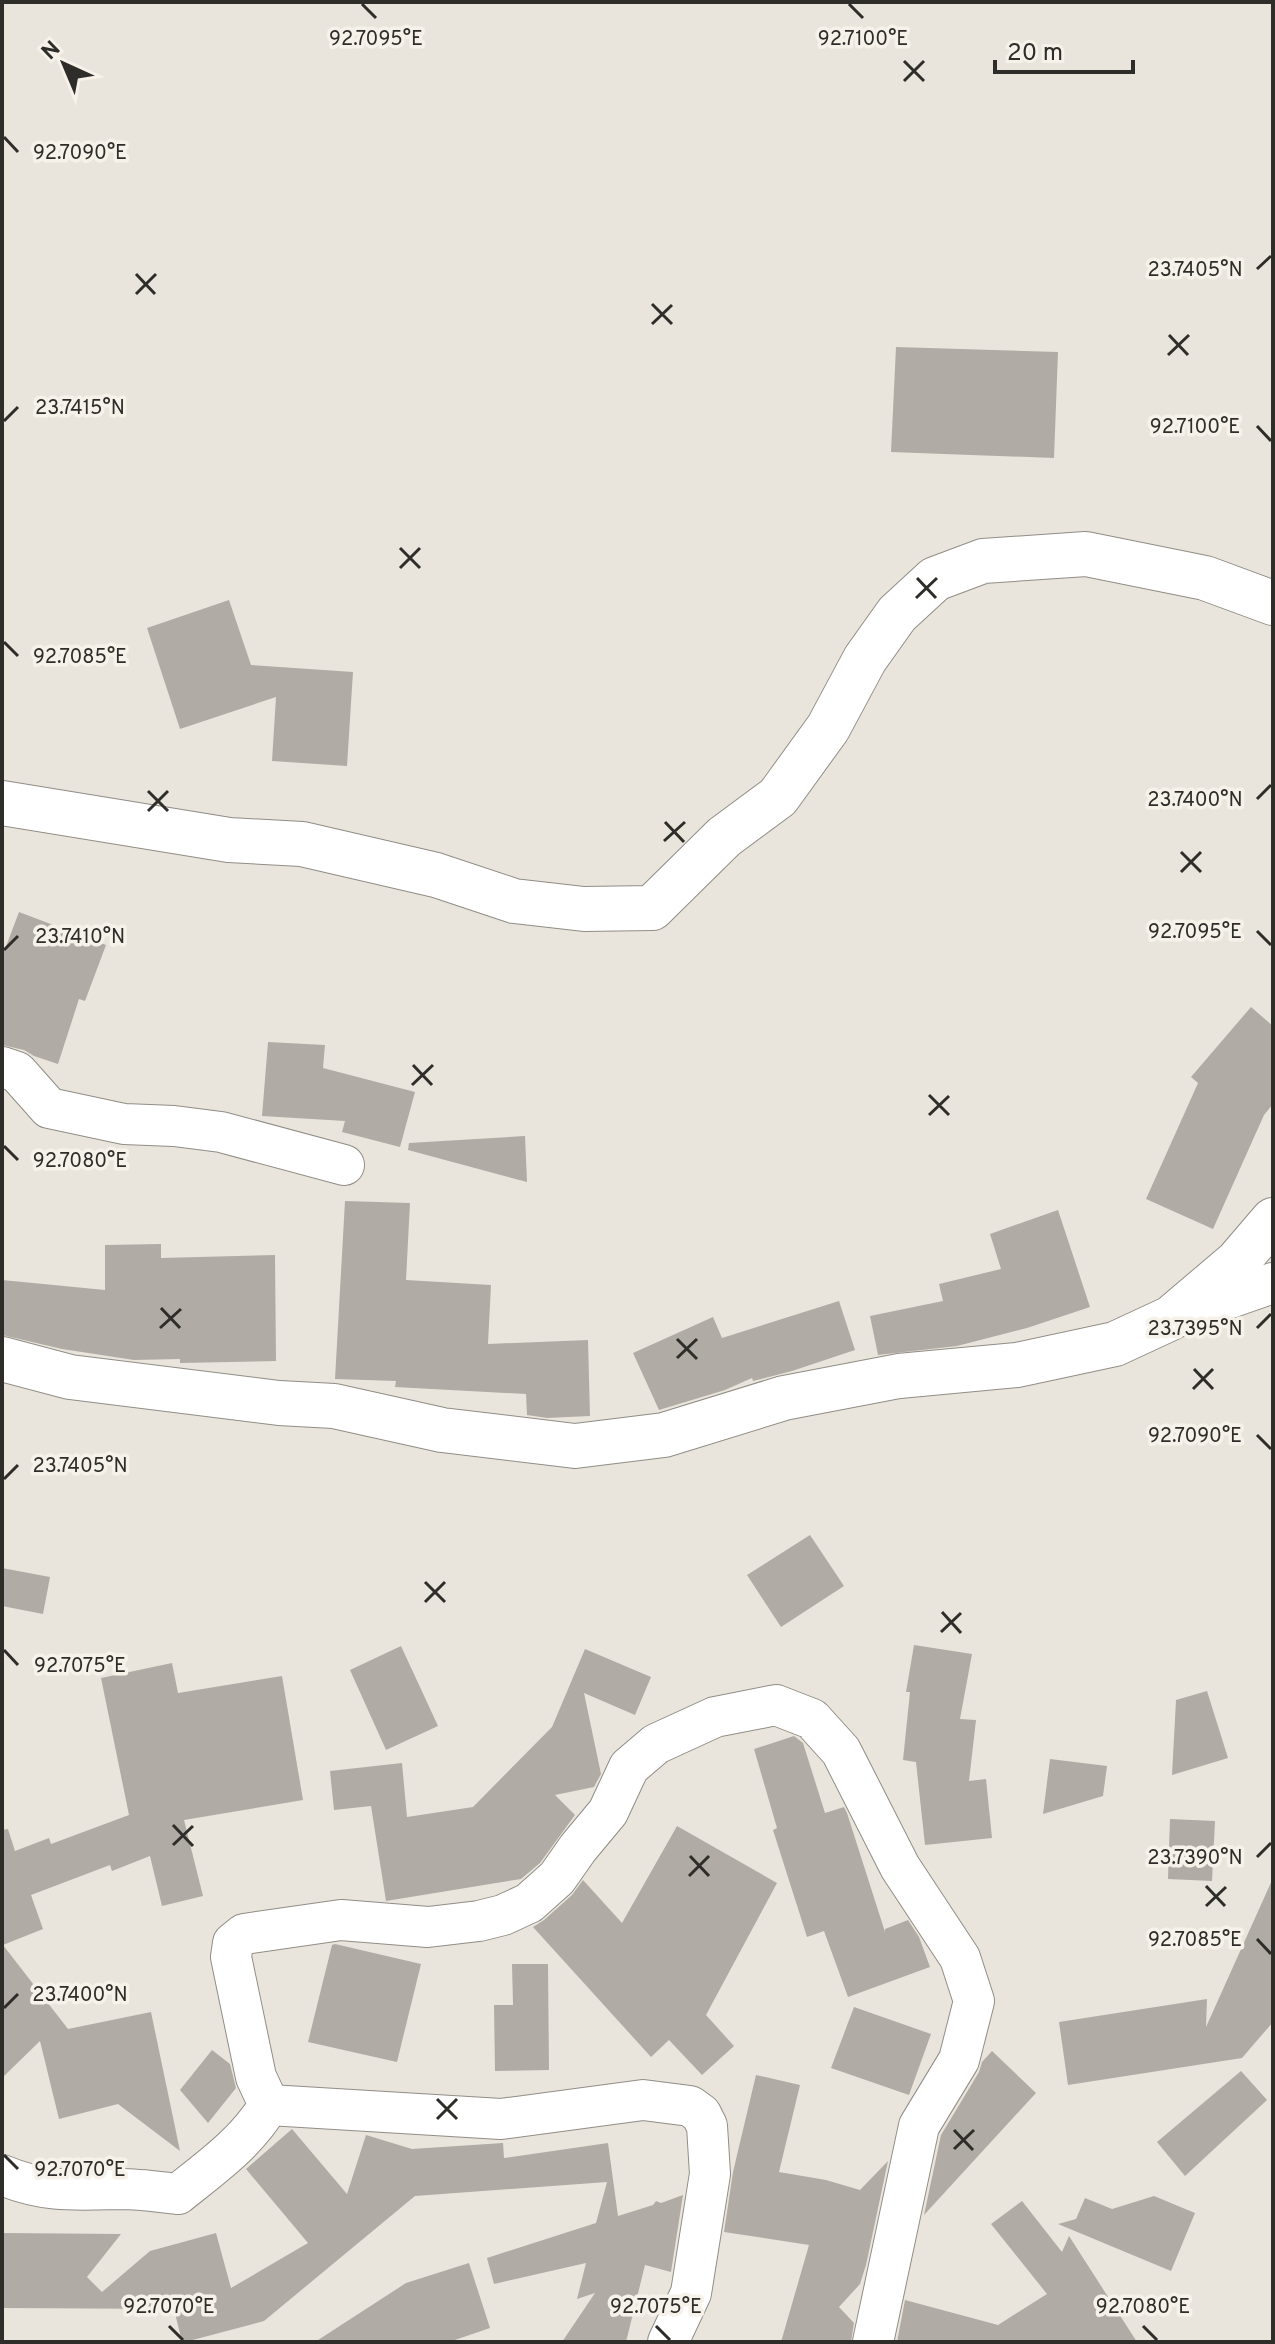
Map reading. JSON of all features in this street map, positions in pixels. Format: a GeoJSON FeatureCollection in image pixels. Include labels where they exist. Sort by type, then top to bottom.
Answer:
{"type":"FeatureCollection","features":[{"type":"Feature","properties":{"kind":"main road"},"geometry":{"type":"LineString","coordinates":[[2,803],[229,840],[302,844],[436,875],[514,901],[584,909],[652,908],[724,837],[778,797],[828,728],[865,659],[897,614],[935,579],[983,561],[1086,554],[1205,578],[1273,603]]}},
{"type":"Feature","properties":{"kind":"main road"},"geometry":{"type":"LineString","coordinates":[[2,1359],[70,1377],[279,1403],[334,1406],[442,1430],[575,1446],[664,1435],[784,1398],[899,1376],[1017,1365],[1115,1344],[1171,1318],[1237,1262],[1273,1220]]}},
{"type":"Feature","properties":{"kind":"street"},"geometry":{"type":"LineString","coordinates":[[2,1067],[17,1072],[49,1108],[124,1124],[221,1132],[344,1165]]}},
{"type":"Feature","properties":{"kind":"street"},"geometry":{"type":"LineString","coordinates":[[1171,1318],[1273,1283]]}},
{"type":"Feature","properties":{"kind":"street"},"geometry":{"type":"LineString","coordinates":[[269,2105],[256,2077],[231,1957],[233,1943],[244,1934],[341,1920],[428,1927],[503,1915],[529,1903],[557,1878],[608,1812],[629,1767],[656,1744],[715,1717],[776,1705],[812,1719],[841,1751],[900,1867],[960,1958],[974,2001],[959,2060],[919,2126],[873,2342]]}},
{"type":"Feature","properties":{"kind":"street"},"geometry":{"type":"LineString","coordinates":[[269,2105],[501,2119],[643,2100],[690,2106],[701,2114],[707,2126],[710,2174],[691,2293],[668,2342]]}},
{"type":"Feature","properties":{"kind":"street"},"geometry":{"type":"LineString","coordinates":[[2,2175],[25,2185],[74,2191],[124,2189],[178,2194],[232,2151],[269,2105]]}},
{"type":"Feature","properties":{"kind":"building"},"geometry":{"type":"Polygon","coordinates":[[[896,347],[1058,352],[1054,458],[891,452],[896,347]]]}},
{"type":"Feature","properties":{"kind":"building"},"geometry":{"type":"Polygon","coordinates":[[[229,600],[251,665],[353,672],[347,766],[272,761],[276,697],[180,729],[147,628],[229,600]]]}},
{"type":"Feature","properties":{"kind":"building"},"geometry":{"type":"Polygon","coordinates":[[[19,912],[106,945],[85,1001],[79,999],[58,1064],[2,1045],[2,957],[19,912]]]}},
{"type":"Feature","properties":{"kind":"building"},"geometry":{"type":"Polygon","coordinates":[[[1251,1007],[1273,1026],[1273,1104],[1264,1115],[1213,1229],[1146,1199],[1198,1083],[1191,1077],[1251,1007]]]}},
{"type":"Feature","properties":{"kind":"building"},"geometry":{"type":"Polygon","coordinates":[[[268,1042],[325,1045],[323,1068],[415,1092],[400,1147],[342,1132],[345,1121],[262,1116],[268,1042]]]}},
{"type":"Feature","properties":{"kind":"building"},"geometry":{"type":"Polygon","coordinates":[[[525,1136],[527,1182],[408,1150],[409,1143],[525,1136]]]}},
{"type":"Feature","properties":{"kind":"building"},"geometry":{"type":"Polygon","coordinates":[[[345,1201],[410,1203],[406,1280],[491,1285],[488,1344],[588,1340],[590,1416],[547,1418],[527,1415],[526,1394],[395,1387],[396,1381],[335,1379],[345,1201]]]}},
{"type":"Feature","properties":{"kind":"building"},"geometry":{"type":"Polygon","coordinates":[[[1058,1210],[1090,1307],[1027,1328],[957,1346],[878,1355],[870,1316],[943,1301],[939,1284],[1001,1269],[990,1234],[1058,1210]]]}},
{"type":"Feature","properties":{"kind":"building"},"geometry":{"type":"Polygon","coordinates":[[[161,1244],[161,1258],[275,1255],[276,1361],[180,1363],[180,1359],[134,1360],[62,1349],[2,1335],[2,1280],[105,1290],[105,1245],[161,1244]]]}},
{"type":"Feature","properties":{"kind":"building"},"geometry":{"type":"Polygon","coordinates":[[[839,1301],[855,1350],[792,1371],[753,1381],[752,1378],[725,1390],[659,1410],[633,1353],[713,1317],[722,1338],[839,1301]]]}},
{"type":"Feature","properties":{"kind":"building"},"geometry":{"type":"Polygon","coordinates":[[[810,1535],[844,1586],[781,1627],[747,1575],[810,1535]]]}},
{"type":"Feature","properties":{"kind":"building"},"geometry":{"type":"Polygon","coordinates":[[[2,1568],[50,1577],[43,1614],[2,1606],[2,1568]]]}},
{"type":"Feature","properties":{"kind":"building"},"geometry":{"type":"Polygon","coordinates":[[[914,1645],[972,1654],[960,1719],[976,1720],[969,1781],[986,1779],[992,1838],[925,1845],[916,1762],[903,1760],[910,1692],[906,1692],[914,1645]]]}},
{"type":"Feature","properties":{"kind":"building"},"geometry":{"type":"Polygon","coordinates":[[[401,1646],[438,1726],[386,1750],[350,1670],[401,1646]]]}},
{"type":"Feature","properties":{"kind":"building"},"geometry":{"type":"Polygon","coordinates":[[[585,1649],[651,1677],[635,1715],[584,1693],[601,1774],[594,1787],[555,1795],[575,1815],[540,1863],[521,1879],[386,1901],[371,1806],[334,1810],[330,1771],[402,1763],[407,1817],[473,1807],[552,1727],[585,1649]]]}},
{"type":"Feature","properties":{"kind":"building"},"geometry":{"type":"Polygon","coordinates":[[[172,1663],[178,1693],[282,1676],[303,1800],[184,1820],[203,1896],[162,1906],[150,1856],[112,1871],[110,1865],[31,1895],[43,1929],[3,1945],[68,2029],[151,2012],[180,2151],[118,2104],[59,2119],[40,2041],[2,2078],[2,1830],[8,1829],[15,1851],[49,1838],[51,1844],[129,1815],[101,1678],[172,1663]]]}},
{"type":"Feature","properties":{"kind":"building"},"geometry":{"type":"Polygon","coordinates":[[[1207,1691],[1228,1758],[1172,1775],[1176,1700],[1207,1691]]]}},
{"type":"Feature","properties":{"kind":"building"},"geometry":{"type":"Polygon","coordinates":[[[794,1736],[803,1743],[825,1813],[844,1807],[847,1813],[885,1932],[885,1929],[908,1920],[919,1937],[930,1967],[848,1997],[824,1931],[807,1937],[773,1830],[777,1828],[754,1749],[794,1736]]]}},
{"type":"Feature","properties":{"kind":"building"},"geometry":{"type":"Polygon","coordinates":[[[1050,1759],[1107,1766],[1103,1796],[1043,1814],[1050,1759]]]}},
{"type":"Feature","properties":{"kind":"building"},"geometry":{"type":"Polygon","coordinates":[[[1170,1819],[1215,1821],[1212,1881],[1168,1879],[1170,1819]]]}},
{"type":"Feature","properties":{"kind":"building"},"geometry":{"type":"Polygon","coordinates":[[[677,1826],[777,1883],[706,2015],[734,2046],[702,2075],[669,2040],[651,2057],[533,1927],[572,1895],[583,1880],[622,1923],[677,1826]]]}},
{"type":"Feature","properties":{"kind":"building"},"geometry":{"type":"Polygon","coordinates":[[[1273,1878],[1273,2022],[1242,2058],[1068,2085],[1059,2022],[1207,1999],[1206,2027],[1273,1878]]]}},
{"type":"Feature","properties":{"kind":"building"},"geometry":{"type":"Polygon","coordinates":[[[332,1945],[421,1964],[397,2062],[308,2042],[332,1945]]]}},
{"type":"Feature","properties":{"kind":"building"},"geometry":{"type":"Polygon","coordinates":[[[512,1964],[548,1964],[549,2070],[495,2071],[494,2005],[513,2005],[512,1964]]]}},
{"type":"Feature","properties":{"kind":"building"},"geometry":{"type":"Polygon","coordinates":[[[854,2007],[931,2034],[909,2095],[831,2068],[854,2007]]]}},
{"type":"Feature","properties":{"kind":"building"},"geometry":{"type":"Polygon","coordinates":[[[212,2050],[230,2064],[236,2088],[208,2123],[180,2090],[212,2050]]]}},
{"type":"Feature","properties":{"kind":"building"},"geometry":{"type":"Polygon","coordinates":[[[992,2051],[1036,2093],[924,2215],[941,2135],[982,2062],[992,2051]]]}},
{"type":"Feature","properties":{"kind":"building"},"geometry":{"type":"Polygon","coordinates":[[[1241,2071],[1267,2100],[1185,2176],[1157,2142],[1241,2071]]]}},
{"type":"Feature","properties":{"kind":"building"},"geometry":{"type":"Polygon","coordinates":[[[756,2075],[800,2085],[779,2172],[860,2190],[888,2161],[860,2284],[839,2307],[854,2323],[851,2342],[781,2342],[809,2245],[724,2232],[733,2172],[756,2075]]]}},
{"type":"Feature","properties":{"kind":"building"},"geometry":{"type":"Polygon","coordinates":[[[292,2129],[347,2194],[366,2135],[412,2149],[503,2143],[504,2158],[608,2143],[618,2216],[653,2205],[656,2201],[661,2203],[683,2195],[671,2272],[645,2265],[626,2342],[562,2342],[595,2293],[577,2299],[586,2263],[494,2284],[487,2258],[596,2223],[607,2182],[415,2196],[264,2321],[185,2342],[182,2342],[174,2309],[2,2308],[2,2233],[121,2234],[87,2277],[102,2292],[150,2251],[216,2233],[231,2288],[308,2243],[246,2169],[292,2129]]]}},
{"type":"Feature","properties":{"kind":"building"},"geometry":{"type":"Polygon","coordinates":[[[1154,2196],[1195,2213],[1171,2271],[1058,2224],[1076,2219],[1085,2198],[1112,2209],[1154,2196]]]}},
{"type":"Feature","properties":{"kind":"building"},"geometry":{"type":"Polygon","coordinates":[[[1022,2201],[1062,2252],[1069,2236],[1137,2342],[897,2342],[905,2300],[998,2325],[1047,2294],[991,2224],[1022,2201]]]}},
{"type":"Feature","properties":{"kind":"building"},"geometry":{"type":"Polygon","coordinates":[[[469,2263],[490,2328],[449,2342],[315,2342],[406,2283],[469,2263]]]}}]}
